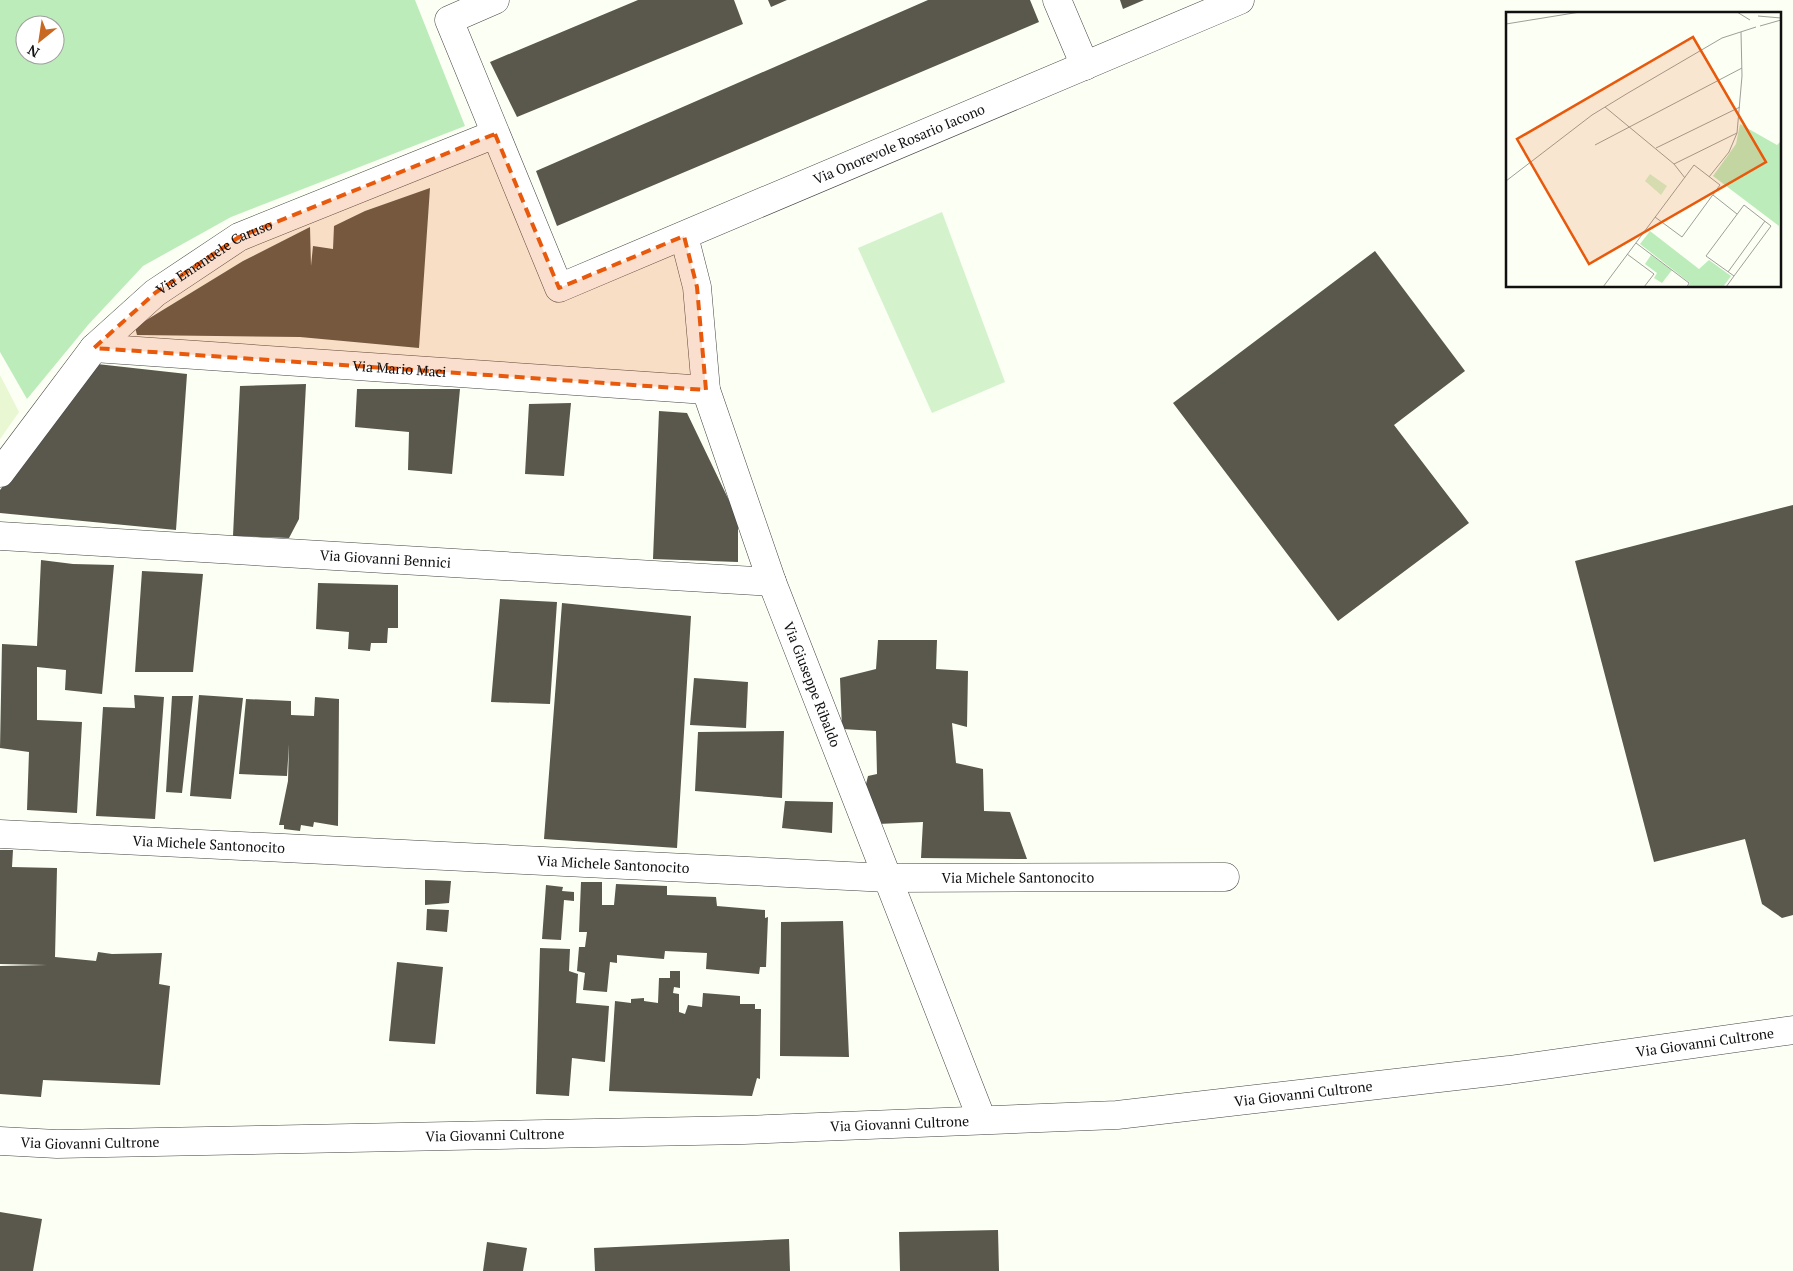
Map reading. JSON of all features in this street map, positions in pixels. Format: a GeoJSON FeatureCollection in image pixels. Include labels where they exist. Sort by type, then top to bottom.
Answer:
{"type":"FeatureCollection","features":[{"type":"Feature","properties":{"kind":"street"},"geometry":{"type":"LineString","coordinates":[[495,0],[449,20],[495,134]]}},
{"type":"Feature","properties":{"kind":"street"},"geometry":{"type":"LineString","coordinates":[[1057,0],[1085,66]]}},
{"type":"Feature","properties":{"kind":"street","name":"Via Onorevole Rosario Iacono"},"geometry":{"type":"LineString","coordinates":[[495,134],[559,288],[1240,0]]}},
{"type":"Feature","properties":{"kind":"street","name":"Via Emanuele Caruso"},"geometry":{"type":"LineString","coordinates":[[0,473],[94,348],[155,293],[239,237],[495,134]]}},
{"type":"Feature","properties":{"kind":"street","name":"Via Giuseppe Ribaldo"},"geometry":{"type":"LineString","coordinates":[[684,236],[697,287],[706,390],[772,582],[982,1120]]}},
{"type":"Feature","properties":{"kind":"street","name":"Via Mario Maci"},"geometry":{"type":"LineString","coordinates":[[94,348],[706,390]]}},
{"type":"Feature","properties":{"kind":"street","name":"Via Giovanni Bennici"},"geometry":{"type":"LineString","coordinates":[[0,536],[772,582]]}},
{"type":"Feature","properties":{"kind":"street","name":"Via Michele Santonocito"},"geometry":{"type":"LineString","coordinates":[[0,834],[888,878],[1225,877]]}},
{"type":"Feature","properties":{"kind":"street","name":"Via Giovanni Cultrone"},"geometry":{"type":"LineString","coordinates":[[0,1141],[57,1144],[734,1130],[1117,1115],[1509,1070],[1793,1030]]}},
{"type":"Feature","properties":{"kind":"highlighted area"},"geometry":{"type":"Polygon","coordinates":[[[495,134],[559,288],[684,236],[697,287],[706,390],[94,348],[155,293],[239,237],[495,134]]]}},
{"type":"Feature","properties":{"kind":"green space"},"geometry":{"type":"Polygon","coordinates":[[[0,0],[415,0],[465,126],[231,217],[143,266],[88,325],[27,399],[0,352],[0,0]]]}},
{"type":"Feature","properties":{"kind":"green space"},"geometry":{"type":"Polygon","coordinates":[[[942,212],[1005,382],[932,413],[858,248],[942,212]]]}},
{"type":"Feature","properties":{"kind":"green space"},"geometry":{"type":"Polygon","coordinates":[[[0,375],[19,412],[0,439],[0,375]]]}},
{"type":"Feature","properties":{"kind":"building"},"geometry":{"type":"Polygon","coordinates":[[[638,0],[734,0],[743,24],[517,117],[490,62],[638,0]]]}},
{"type":"Feature","properties":{"kind":"building"},"geometry":{"type":"Polygon","coordinates":[[[768,0],[787,0],[771,7],[768,0]]]}},
{"type":"Feature","properties":{"kind":"building"},"geometry":{"type":"Polygon","coordinates":[[[928,0],[1030,0],[1039,22],[557,226],[536,171],[928,0]]]}},
{"type":"Feature","properties":{"kind":"building"},"geometry":{"type":"Polygon","coordinates":[[[1120,0],[1144,0],[1123,9],[1120,0]]]}},
{"type":"Feature","properties":{"kind":"building"},"geometry":{"type":"Polygon","coordinates":[[[430,188],[419,348],[300,337],[137,335],[135,327],[243,261],[310,227],[311,266],[313,246],[333,249],[334,226],[365,211],[430,188]]]}},
{"type":"Feature","properties":{"kind":"building"},"geometry":{"type":"Polygon","coordinates":[[[1375,251],[1465,371],[1394,425],[1469,523],[1338,621],[1173,403],[1375,251]]]}},
{"type":"Feature","properties":{"kind":"building"},"geometry":{"type":"Polygon","coordinates":[[[97,364],[187,374],[176,530],[0,513],[0,490],[97,364]]]}},
{"type":"Feature","properties":{"kind":"building"},"geometry":{"type":"Polygon","coordinates":[[[306,384],[299,519],[289,538],[233,536],[240,386],[306,384]]]}},
{"type":"Feature","properties":{"kind":"building"},"geometry":{"type":"Polygon","coordinates":[[[357,389],[460,389],[452,474],[408,470],[409,432],[355,427],[357,389]]]}},
{"type":"Feature","properties":{"kind":"building"},"geometry":{"type":"Polygon","coordinates":[[[571,403],[564,476],[525,474],[529,404],[571,403]]]}},
{"type":"Feature","properties":{"kind":"building"},"geometry":{"type":"Polygon","coordinates":[[[659,411],[687,413],[738,519],[738,562],[653,559],[659,411]]]}},
{"type":"Feature","properties":{"kind":"building"},"geometry":{"type":"Polygon","coordinates":[[[1793,505],[1793,915],[1782,918],[1762,904],[1745,839],[1654,862],[1575,561],[1793,505]]]}},
{"type":"Feature","properties":{"kind":"building"},"geometry":{"type":"Polygon","coordinates":[[[41,560],[73,564],[114,565],[102,694],[65,690],[66,670],[37,667],[37,720],[82,722],[77,813],[27,810],[29,752],[0,748],[2,644],[37,646],[41,560]]]}},
{"type":"Feature","properties":{"kind":"building"},"geometry":{"type":"Polygon","coordinates":[[[142,571],[203,574],[193,672],[135,672],[142,571]]]}},
{"type":"Feature","properties":{"kind":"building"},"geometry":{"type":"Polygon","coordinates":[[[318,583],[398,585],[398,628],[388,628],[387,643],[371,643],[370,651],[348,649],[349,632],[316,629],[318,583]]]}},
{"type":"Feature","properties":{"kind":"building"},"geometry":{"type":"Polygon","coordinates":[[[500,599],[557,602],[550,704],[491,702],[500,599]]]}},
{"type":"Feature","properties":{"kind":"building"},"geometry":{"type":"Polygon","coordinates":[[[562,603],[691,616],[677,848],[544,839],[562,603]]]}},
{"type":"Feature","properties":{"kind":"building"},"geometry":{"type":"Polygon","coordinates":[[[878,640],[937,640],[936,669],[968,671],[967,727],[952,723],[956,763],[983,769],[984,811],[1010,812],[1027,859],[921,858],[923,822],[878,824],[865,788],[868,776],[877,774],[876,731],[842,729],[840,678],[876,669],[878,640]]]}},
{"type":"Feature","properties":{"kind":"building"},"geometry":{"type":"Polygon","coordinates":[[[694,678],[748,682],[746,728],[690,725],[694,678]]]}},
{"type":"Feature","properties":{"kind":"building"},"geometry":{"type":"Polygon","coordinates":[[[134,695],[164,697],[155,819],[96,816],[103,707],[135,708],[134,695]]]}},
{"type":"Feature","properties":{"kind":"building"},"geometry":{"type":"Polygon","coordinates":[[[199,695],[243,698],[231,799],[190,796],[199,695]]]}},
{"type":"Feature","properties":{"kind":"building"},"geometry":{"type":"Polygon","coordinates":[[[172,696],[193,696],[182,793],[166,792],[172,696]]]}},
{"type":"Feature","properties":{"kind":"building"},"geometry":{"type":"Polygon","coordinates":[[[315,697],[339,699],[338,826],[314,822],[313,827],[301,825],[300,831],[284,829],[284,825],[279,825],[288,781],[289,744],[287,776],[239,774],[246,699],[291,701],[291,715],[314,716],[315,697]]]}},
{"type":"Feature","properties":{"kind":"building"},"geometry":{"type":"Polygon","coordinates":[[[784,731],[782,798],[695,791],[698,732],[784,731]]]}},
{"type":"Feature","properties":{"kind":"building"},"geometry":{"type":"Polygon","coordinates":[[[785,801],[833,802],[832,833],[782,828],[785,801]]]}},
{"type":"Feature","properties":{"kind":"building"},"geometry":{"type":"Polygon","coordinates":[[[0,850],[13,850],[12,867],[57,868],[55,957],[96,961],[98,952],[112,954],[162,953],[159,984],[170,986],[160,1085],[43,1080],[41,1097],[0,1094],[0,966],[47,965],[0,964],[0,850]]]}},
{"type":"Feature","properties":{"kind":"building"},"geometry":{"type":"Polygon","coordinates":[[[425,880],[451,881],[449,903],[425,905],[425,880]]]}},
{"type":"Feature","properties":{"kind":"building"},"geometry":{"type":"Polygon","coordinates":[[[581,882],[602,882],[602,905],[614,905],[616,884],[667,886],[667,895],[716,897],[717,906],[765,910],[765,918],[768,917],[766,967],[760,967],[759,974],[706,969],[707,953],[665,951],[664,959],[617,955],[617,963],[610,962],[607,992],[583,990],[585,973],[577,971],[579,947],[585,947],[587,932],[579,932],[581,882]]]}},
{"type":"Feature","properties":{"kind":"building"},"geometry":{"type":"Polygon","coordinates":[[[546,885],[563,887],[562,891],[574,892],[574,901],[564,900],[561,940],[542,939],[546,885]]]}},
{"type":"Feature","properties":{"kind":"building"},"geometry":{"type":"Polygon","coordinates":[[[427,909],[449,910],[447,932],[426,930],[427,909]]]}},
{"type":"Feature","properties":{"kind":"building"},"geometry":{"type":"Polygon","coordinates":[[[843,921],[849,1057],[780,1056],[781,922],[843,921]]]}},
{"type":"Feature","properties":{"kind":"building"},"geometry":{"type":"Polygon","coordinates":[[[540,948],[570,949],[569,971],[578,974],[576,1003],[609,1006],[605,1062],[572,1058],[569,1096],[536,1094],[540,948]]]}},
{"type":"Feature","properties":{"kind":"building"},"geometry":{"type":"Polygon","coordinates":[[[397,962],[443,967],[435,1044],[389,1041],[397,962]]]}},
{"type":"Feature","properties":{"kind":"building"},"geometry":{"type":"Polygon","coordinates":[[[670,971],[680,971],[680,988],[674,987],[673,993],[679,994],[679,1012],[685,1014],[688,1005],[702,1007],[703,993],[740,996],[740,1004],[755,1004],[755,1009],[761,1009],[760,1079],[757,1078],[752,1096],[609,1091],[615,1001],[631,1003],[631,999],[644,998],[644,1001],[658,1003],[659,978],[670,978],[670,971]]]}},
{"type":"Feature","properties":{"kind":"building"},"geometry":{"type":"Polygon","coordinates":[[[0,1212],[42,1219],[33,1271],[0,1271],[0,1212]]]}},
{"type":"Feature","properties":{"kind":"building"},"geometry":{"type":"Polygon","coordinates":[[[998,1230],[999,1271],[900,1271],[899,1232],[998,1230]]]}},
{"type":"Feature","properties":{"kind":"building"},"geometry":{"type":"Polygon","coordinates":[[[789,1239],[790,1271],[595,1271],[594,1248],[789,1239]]]}},
{"type":"Feature","properties":{"kind":"building"},"geometry":{"type":"Polygon","coordinates":[[[487,1242],[527,1248],[523,1271],[483,1271],[487,1242]]]}}]}
